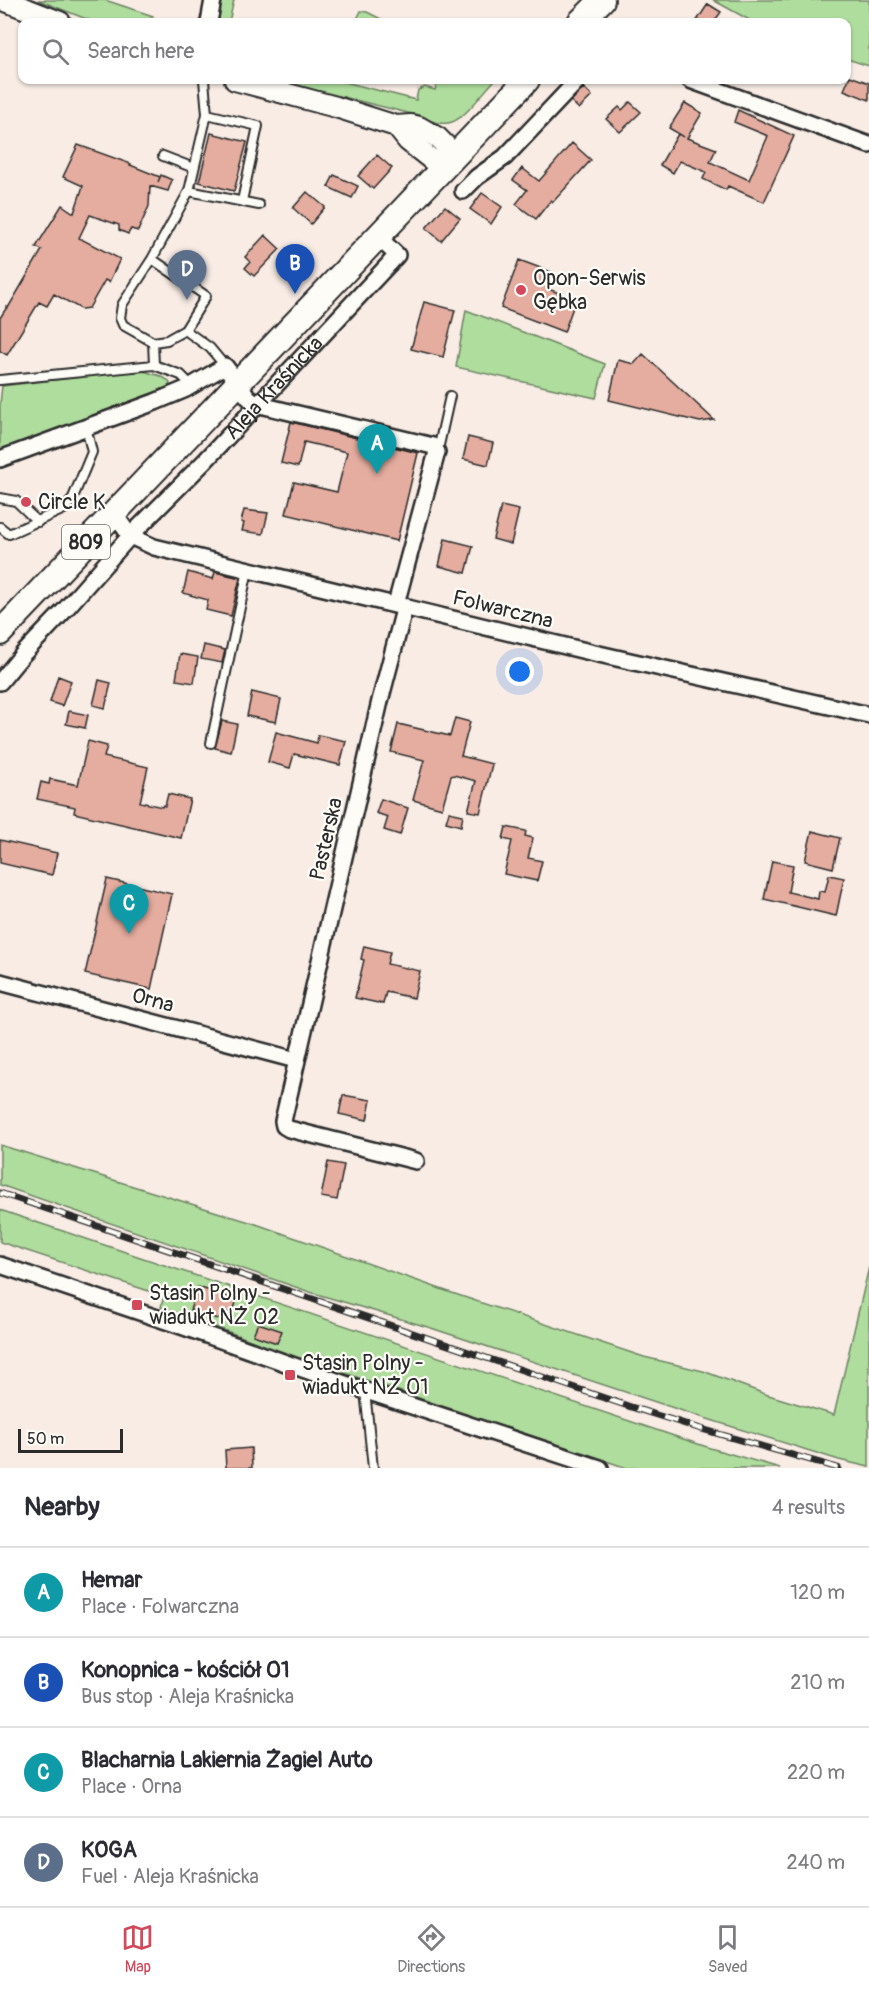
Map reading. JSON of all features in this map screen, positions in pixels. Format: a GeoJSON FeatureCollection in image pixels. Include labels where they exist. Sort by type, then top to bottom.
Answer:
{"type":"FeatureCollection","features":[{"type":"Feature","properties":{"kind":"main road","name":"Aleja Kraśnicka"},"geometry":{"type":"LineString","coordinates":[[114,513],[192,432],[232,374],[378,237],[522,84]]}},
{"type":"Feature","properties":{"kind":"main road","name":"809"},"geometry":{"type":"LineString","coordinates":[[0,633],[114,513]]}},
{"type":"Feature","properties":{"kind":"street"},"geometry":{"type":"LineString","coordinates":[[3,0],[50,18]]}},
{"type":"Feature","properties":{"kind":"street"},"geometry":{"type":"LineString","coordinates":[[210,18],[213,0]]}},
{"type":"Feature","properties":{"kind":"street"},"geometry":{"type":"LineString","coordinates":[[251,84],[336,106],[396,126],[408,141],[432,160],[450,161]]}},
{"type":"Feature","properties":{"kind":"street"},"geometry":{"type":"LineString","coordinates":[[463,191],[477,177],[505,157],[574,84]]}},
{"type":"Feature","properties":{"kind":"street"},"geometry":{"type":"LineString","coordinates":[[701,84],[869,145]]}},
{"type":"Feature","properties":{"kind":"street","name":"Aleja Kraśnicka"},"geometry":{"type":"LineString","coordinates":[[0,682],[22,654],[63,612],[130,536],[205,460],[396,255],[378,237]]}},
{"type":"Feature","properties":{"kind":"street"},"geometry":{"type":"LineString","coordinates":[[0,459],[155,402],[191,385],[232,374],[248,397],[256,404],[433,446],[437,452]]}},
{"type":"Feature","properties":{"kind":"street","name":"Pasterska"},"geometry":{"type":"LineString","coordinates":[[416,1161],[289,1129],[284,1126],[283,1121],[437,452]]}},
{"type":"Feature","properties":{"kind":"street"},"geometry":{"type":"LineString","coordinates":[[114,513],[130,536]]}},
{"type":"Feature","properties":{"kind":"street","name":"Folwarczna"},"geometry":{"type":"LineString","coordinates":[[130,536],[154,547],[248,570],[590,652],[869,715]]}},
{"type":"Feature","properties":{"kind":"street","name":"Orna"},"geometry":{"type":"LineString","coordinates":[[0,982],[296,1060]]}},
{"type":"Feature","properties":{"kind":"street"},"geometry":{"type":"LineString","coordinates":[[0,1266],[365,1391],[600,1468]]}},
{"type":"Feature","properties":{"kind":"lane"},"geometry":{"type":"LineString","coordinates":[[152,259],[206,296],[185,330],[167,340],[153,342],[123,325],[120,318],[122,305],[152,259],[189,190],[207,114],[204,84]]}},
{"type":"Feature","properties":{"kind":"lane"},"geometry":{"type":"LineString","coordinates":[[207,114],[258,126],[242,201]]}},
{"type":"Feature","properties":{"kind":"lane"},"geometry":{"type":"LineString","coordinates":[[163,156],[194,168]]}},
{"type":"Feature","properties":{"kind":"lane"},"geometry":{"type":"LineString","coordinates":[[189,190],[259,205]]}},
{"type":"Feature","properties":{"kind":"lane"},"geometry":{"type":"LineString","coordinates":[[185,330],[210,348],[232,374]]}},
{"type":"Feature","properties":{"kind":"lane"},"geometry":{"type":"LineString","coordinates":[[153,342],[154,365]]}},
{"type":"Feature","properties":{"kind":"lane"},"geometry":{"type":"LineString","coordinates":[[0,380],[154,365],[181,375],[191,385]]}},
{"type":"Feature","properties":{"kind":"lane"},"geometry":{"type":"LineString","coordinates":[[437,452],[450,396]]}},
{"type":"Feature","properties":{"kind":"lane"},"geometry":{"type":"LineString","coordinates":[[0,527],[9,534],[64,509],[72,500],[92,452],[86,427]]}},
{"type":"Feature","properties":{"kind":"lane"},"geometry":{"type":"LineString","coordinates":[[0,498],[16,501],[38,522]]}},
{"type":"Feature","properties":{"kind":"lane"},"geometry":{"type":"LineString","coordinates":[[211,743],[248,570]]}},
{"type":"Feature","properties":{"kind":"lane"},"geometry":{"type":"LineString","coordinates":[[365,1391],[374,1468]]}},
{"type":"Feature","properties":{"kind":"green space"},"geometry":{"type":"Polygon","coordinates":[[[38,0],[105,0],[153,16],[152,18],[84,18],[38,0]]]}},
{"type":"Feature","properties":{"kind":"green space"},"geometry":{"type":"Polygon","coordinates":[[[222,0],[234,0],[230,18],[219,18],[222,0]]]}},
{"type":"Feature","properties":{"kind":"green space"},"geometry":{"type":"Polygon","coordinates":[[[713,0],[869,0],[869,66],[851,60],[851,18],[746,18],[713,0]]]}},
{"type":"Feature","properties":{"kind":"green space"},"geometry":{"type":"Polygon","coordinates":[[[361,11],[379,18],[358,18],[361,11]]]}},
{"type":"Feature","properties":{"kind":"green space"},"geometry":{"type":"Polygon","coordinates":[[[293,84],[353,84],[416,100],[418,90],[425,87],[435,90],[437,84],[492,84],[463,115],[452,122],[432,121],[293,84]]]}},
{"type":"Feature","properties":{"kind":"green space"},"geometry":{"type":"Polygon","coordinates":[[[466,310],[605,364],[596,398],[456,367],[466,310]]]}},
{"type":"Feature","properties":{"kind":"green space"},"geometry":{"type":"Polygon","coordinates":[[[139,370],[161,376],[170,384],[166,388],[0,450],[2,386],[139,370]]]}},
{"type":"Feature","properties":{"kind":"green space"},"geometry":{"type":"Polygon","coordinates":[[[0,1145],[256,1224],[644,1357],[703,1371],[765,1394],[834,1415],[869,1267],[869,1467],[839,1460],[701,1417],[431,1328],[310,1292],[0,1185],[0,1145]]]}},
{"type":"Feature","properties":{"kind":"green space"},"geometry":{"type":"Polygon","coordinates":[[[0,1210],[710,1448],[780,1468],[627,1468],[297,1357],[161,1307],[164,1296],[0,1242],[0,1210]]]}},
{"type":"Feature","properties":{"kind":"building"},"geometry":{"type":"Polygon","coordinates":[[[708,4],[721,12],[717,18],[699,18],[708,4]]]}},
{"type":"Feature","properties":{"kind":"building"},"geometry":{"type":"Polygon","coordinates":[[[851,76],[869,83],[869,100],[844,90],[847,84],[851,84],[851,76]]]}},
{"type":"Feature","properties":{"kind":"building"},"geometry":{"type":"Polygon","coordinates":[[[584,88],[592,96],[579,109],[571,101],[584,88]]]}},
{"type":"Feature","properties":{"kind":"building"},"geometry":{"type":"Polygon","coordinates":[[[630,102],[641,112],[620,132],[606,119],[619,107],[622,110],[630,102]]]}},
{"type":"Feature","properties":{"kind":"building"},"geometry":{"type":"Polygon","coordinates":[[[685,103],[702,113],[687,138],[716,149],[710,162],[749,180],[768,136],[734,122],[738,110],[794,136],[764,202],[728,186],[726,190],[703,179],[706,172],[680,161],[673,173],[660,165],[678,134],[684,137],[669,128],[685,103]]]}},
{"type":"Feature","properties":{"kind":"building"},"geometry":{"type":"Polygon","coordinates":[[[211,133],[247,142],[234,191],[199,182],[211,133]]]}},
{"type":"Feature","properties":{"kind":"building"},"geometry":{"type":"Polygon","coordinates":[[[572,143],[591,160],[553,202],[551,200],[536,219],[516,204],[527,190],[513,180],[522,168],[539,181],[572,143]]]}},
{"type":"Feature","properties":{"kind":"building"},"geometry":{"type":"Polygon","coordinates":[[[78,145],[160,177],[158,182],[161,175],[172,180],[168,191],[150,186],[149,206],[138,231],[131,229],[128,234],[119,230],[119,225],[90,215],[79,238],[120,259],[109,282],[105,280],[89,308],[81,309],[54,294],[47,306],[39,302],[7,355],[0,351],[0,318],[42,250],[36,247],[62,205],[74,213],[83,186],[63,177],[78,145]]]}},
{"type":"Feature","properties":{"kind":"building"},"geometry":{"type":"Polygon","coordinates":[[[377,155],[392,168],[373,189],[358,176],[377,155]]]}},
{"type":"Feature","properties":{"kind":"building"},"geometry":{"type":"Polygon","coordinates":[[[334,175],[358,186],[352,198],[328,187],[334,175]]]}},
{"type":"Feature","properties":{"kind":"building"},"geometry":{"type":"Polygon","coordinates":[[[307,192],[325,207],[311,224],[293,208],[307,192]]]}},
{"type":"Feature","properties":{"kind":"building"},"geometry":{"type":"Polygon","coordinates":[[[482,193],[502,207],[491,224],[470,209],[482,193]]]}},
{"type":"Feature","properties":{"kind":"building"},"geometry":{"type":"Polygon","coordinates":[[[445,206],[460,218],[441,241],[426,228],[445,206]]]}},
{"type":"Feature","properties":{"kind":"building"},"geometry":{"type":"Polygon","coordinates":[[[265,235],[280,249],[254,276],[245,268],[250,262],[245,257],[265,235]]]}},
{"type":"Feature","properties":{"kind":"building"},"geometry":{"type":"Polygon","coordinates":[[[519,260],[554,273],[548,289],[576,299],[564,332],[501,308],[519,260]]]}},
{"type":"Feature","properties":{"kind":"building"},"geometry":{"type":"Polygon","coordinates":[[[424,302],[455,310],[443,357],[411,349],[424,302]]]}},
{"type":"Feature","properties":{"kind":"building"},"geometry":{"type":"Polygon","coordinates":[[[643,354],[714,420],[700,422],[609,400],[618,360],[634,364],[643,354]]]}},
{"type":"Feature","properties":{"kind":"building"},"geometry":{"type":"Polygon","coordinates":[[[291,422],[418,453],[397,541],[286,514],[294,482],[337,492],[347,452],[304,442],[298,467],[281,463],[291,422]]]}},
{"type":"Feature","properties":{"kind":"building"},"geometry":{"type":"Polygon","coordinates":[[[468,437],[493,443],[488,465],[463,459],[468,437]]]}},
{"type":"Feature","properties":{"kind":"building"},"geometry":{"type":"Polygon","coordinates":[[[501,506],[519,510],[511,544],[493,539],[501,506]]]}},
{"type":"Feature","properties":{"kind":"building"},"geometry":{"type":"Polygon","coordinates":[[[244,510],[268,513],[263,534],[242,531],[244,523],[241,522],[244,510]]]}},
{"type":"Feature","properties":{"kind":"building"},"geometry":{"type":"Polygon","coordinates":[[[445,539],[473,546],[466,573],[439,566],[445,539]]]}},
{"type":"Feature","properties":{"kind":"building"},"geometry":{"type":"Polygon","coordinates":[[[188,572],[213,579],[215,572],[240,578],[231,616],[206,610],[208,600],[183,593],[188,572]]]}},
{"type":"Feature","properties":{"kind":"building"},"geometry":{"type":"Polygon","coordinates":[[[204,645],[225,650],[222,663],[201,659],[204,645]]]}},
{"type":"Feature","properties":{"kind":"building"},"geometry":{"type":"Polygon","coordinates":[[[180,654],[198,657],[194,683],[176,680],[180,654]]]}},
{"type":"Feature","properties":{"kind":"building"},"geometry":{"type":"Polygon","coordinates":[[[58,676],[71,681],[62,706],[50,702],[58,676]]]}},
{"type":"Feature","properties":{"kind":"building"},"geometry":{"type":"Polygon","coordinates":[[[99,680],[111,683],[105,708],[93,705],[99,680]]]}},
{"type":"Feature","properties":{"kind":"building"},"geometry":{"type":"Polygon","coordinates":[[[252,692],[281,699],[276,722],[247,716],[252,692]]]}},
{"type":"Feature","properties":{"kind":"building"},"geometry":{"type":"Polygon","coordinates":[[[69,711],[88,715],[85,728],[66,724],[69,711]]]}},
{"type":"Feature","properties":{"kind":"building"},"geometry":{"type":"Polygon","coordinates":[[[455,718],[470,722],[461,756],[492,764],[480,813],[468,811],[476,781],[454,775],[451,776],[442,808],[413,800],[424,760],[391,752],[398,724],[450,736],[455,718]]]}},
{"type":"Feature","properties":{"kind":"building"},"geometry":{"type":"Polygon","coordinates":[[[222,721],[237,724],[231,752],[215,748],[222,721]]]}},
{"type":"Feature","properties":{"kind":"building"},"geometry":{"type":"Polygon","coordinates":[[[276,732],[317,743],[318,735],[346,741],[340,765],[294,754],[290,768],[268,762],[276,732]]]}},
{"type":"Feature","properties":{"kind":"building"},"geometry":{"type":"Polygon","coordinates":[[[88,741],[107,746],[104,757],[148,767],[140,802],[162,807],[165,806],[168,794],[190,799],[181,838],[74,813],[75,807],[37,799],[41,782],[49,784],[50,779],[78,785],[88,741]]]}},
{"type":"Feature","properties":{"kind":"building"},"geometry":{"type":"Polygon","coordinates":[[[381,799],[408,808],[400,835],[384,830],[388,817],[376,813],[381,799]]]}},
{"type":"Feature","properties":{"kind":"building"},"geometry":{"type":"Polygon","coordinates":[[[449,812],[463,815],[461,826],[446,822],[449,812]]]}},
{"type":"Feature","properties":{"kind":"building"},"geometry":{"type":"Polygon","coordinates":[[[506,827],[526,831],[525,836],[533,838],[528,858],[542,861],[537,881],[504,874],[512,841],[503,839],[506,827]]]}},
{"type":"Feature","properties":{"kind":"building"},"geometry":{"type":"Polygon","coordinates":[[[812,831],[840,838],[833,868],[805,861],[812,831]]]}},
{"type":"Feature","properties":{"kind":"building"},"geometry":{"type":"Polygon","coordinates":[[[0,840],[57,853],[52,875],[0,863],[0,840]]]}},
{"type":"Feature","properties":{"kind":"building"},"geometry":{"type":"Polygon","coordinates":[[[772,861],[793,865],[788,892],[818,899],[819,891],[825,892],[829,875],[844,878],[836,916],[764,899],[772,861]]]}},
{"type":"Feature","properties":{"kind":"building"},"geometry":{"type":"Polygon","coordinates":[[[107,879],[172,894],[151,989],[85,974],[107,879]]]}},
{"type":"Feature","properties":{"kind":"building"},"geometry":{"type":"Polygon","coordinates":[[[364,946],[390,952],[387,964],[420,971],[414,998],[386,992],[383,1004],[355,998],[364,960],[361,959],[364,946]]]}},
{"type":"Feature","properties":{"kind":"building"},"geometry":{"type":"Polygon","coordinates":[[[343,1095],[371,1100],[367,1120],[339,1114],[343,1095]]]}},
{"type":"Feature","properties":{"kind":"building"},"geometry":{"type":"Polygon","coordinates":[[[328,1162],[344,1165],[337,1200],[321,1197],[328,1162]]]}},
{"type":"Feature","properties":{"kind":"building"},"geometry":{"type":"Polygon","coordinates":[[[198,1287],[237,1300],[232,1314],[224,1311],[221,1320],[190,1310],[198,1287]]]}},
{"type":"Feature","properties":{"kind":"building"},"geometry":{"type":"Polygon","coordinates":[[[258,1323],[282,1331],[277,1343],[253,1335],[258,1323]]]}},
{"type":"Feature","properties":{"kind":"building"},"geometry":{"type":"Polygon","coordinates":[[[251,1448],[252,1468],[226,1468],[225,1450],[251,1448]]]}},
{"type":"Feature","properties":{"kind":"railway"},"geometry":{"type":"LineString","coordinates":[[0,1193],[631,1407],[838,1468]]}},
{"type":"Feature","properties":{"kind":"place","name":"Opon-Serwis Gębka"},"geometry":{"type":"Point","coordinates":[521,290]}},
{"type":"Feature","properties":{"kind":"place","name":"Konopnica - kościół 01"},"geometry":{"type":"Point","coordinates":[295,294]}},
{"type":"Feature","properties":{"kind":"place","name":"KOGA"},"geometry":{"type":"Point","coordinates":[187,300]}},
{"type":"Feature","properties":{"kind":"place","name":"Hemar"},"geometry":{"type":"Point","coordinates":[377,474]}},
{"type":"Feature","properties":{"kind":"place","name":"Circle K"},"geometry":{"type":"Point","coordinates":[26,502]}},
{"type":"Feature","properties":{"kind":"place","name":"Blacharnia Lakiernia Żagiel Auto"},"geometry":{"type":"Point","coordinates":[129,934]}},
{"type":"Feature","properties":{"kind":"place","name":"Stasin Polny - wiadukt NŻ 02"},"geometry":{"type":"Point","coordinates":[137,1305]}},
{"type":"Feature","properties":{"kind":"place","name":"Stasin Polny - wiadukt NŻ 01"},"geometry":{"type":"Point","coordinates":[290,1375]}}]}
